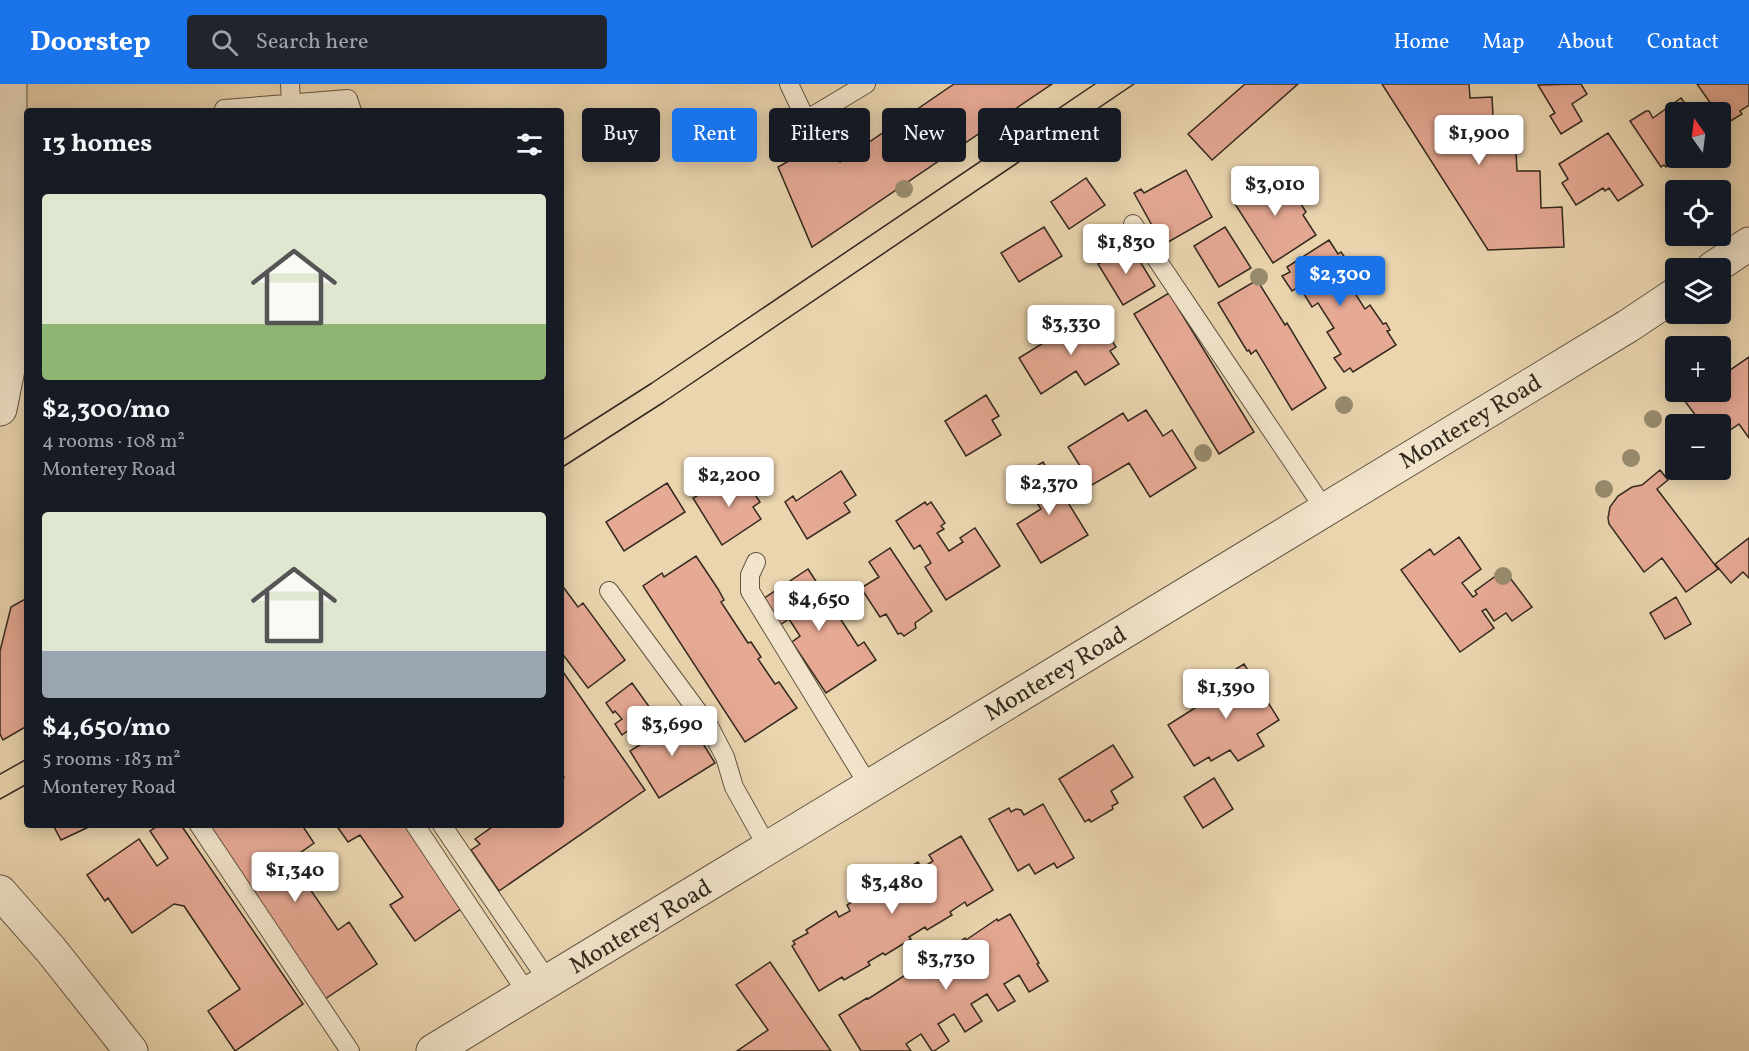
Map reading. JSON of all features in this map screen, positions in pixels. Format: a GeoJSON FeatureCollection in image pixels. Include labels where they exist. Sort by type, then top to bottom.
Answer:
{"type":"FeatureCollection","features":[{"type":"Feature","properties":{"kind":"street"},"geometry":{"type":"LineString","coordinates":[[0,409],[9,364],[5,116],[10,84]]}},
{"type":"Feature","properties":{"kind":"street"},"geometry":{"type":"LineString","coordinates":[[1728,258],[1749,244]]}},
{"type":"Feature","properties":{"kind":"street","name":"Monterey Road"},"geometry":{"type":"LineString","coordinates":[[433,1051],[1628,326],[1665,301]]}},
{"type":"Feature","properties":{"kind":"street"},"geometry":{"type":"LineString","coordinates":[[0,892],[51,950],[131,1051]]}},
{"type":"Feature","properties":{"kind":"lane"},"geometry":{"type":"LineString","coordinates":[[290,84],[291,103]]}},
{"type":"Feature","properties":{"kind":"lane"},"geometry":{"type":"LineString","coordinates":[[789,84],[807,120],[866,84]]}},
{"type":"Feature","properties":{"kind":"lane"},"geometry":{"type":"LineString","coordinates":[[235,108],[348,99],[351,108]]}},
{"type":"Feature","properties":{"kind":"lane"},"geometry":{"type":"LineString","coordinates":[[1133,224],[1324,510]]}},
{"type":"Feature","properties":{"kind":"lane"},"geometry":{"type":"LineString","coordinates":[[756,562],[750,575],[750,591],[869,786]]}},
{"type":"Feature","properties":{"kind":"lane"},"geometry":{"type":"LineString","coordinates":[[609,591],[710,728],[725,757],[734,787],[768,848]]}},
{"type":"Feature","properties":{"kind":"lane"},"geometry":{"type":"LineString","coordinates":[[201,828],[350,1051]]}},
{"type":"Feature","properties":{"kind":"lane"},"geometry":{"type":"LineString","coordinates":[[418,828],[538,987]]}},
{"type":"Feature","properties":{"kind":"lane"},"geometry":{"type":"LineString","coordinates":[[444,828],[538,987]]}},
{"type":"Feature","properties":{"kind":"building"},"geometry":{"type":"Polygon","coordinates":[[[954,84],[1052,84],[1017,108],[978,108],[978,134],[966,142],[966,108],[919,108],[954,84]]]}},
{"type":"Feature","properties":{"kind":"building"},"geometry":{"type":"Polygon","coordinates":[[[1245,84],[1298,84],[1212,160],[1188,134],[1245,84]]]}},
{"type":"Feature","properties":{"kind":"building"},"geometry":{"type":"Polygon","coordinates":[[[1382,84],[1469,84],[1470,98],[1492,97],[1494,135],[1515,133],[1517,171],[1540,171],[1541,208],[1562,207],[1564,247],[1488,250],[1382,84]]]}},
{"type":"Feature","properties":{"kind":"building"},"geometry":{"type":"Polygon","coordinates":[[[1581,84],[1587,94],[1572,104],[1582,121],[1561,134],[1550,116],[1555,113],[1538,85],[1581,84]]]}},
{"type":"Feature","properties":{"kind":"building"},"geometry":{"type":"Polygon","coordinates":[[[1697,84],[1749,84],[1749,105],[1740,111],[1742,114],[1731,121],[1731,102],[1710,102],[1697,84]]]}},
{"type":"Feature","properties":{"kind":"building"},"geometry":{"type":"Polygon","coordinates":[[[1665,109],[1665,166],[1661,167],[1630,121],[1646,111],[1649,111],[1653,118],[1665,109]]]}},
{"type":"Feature","properties":{"kind":"building"},"geometry":{"type":"Polygon","coordinates":[[[882,133],[882,162],[937,162],[812,247],[778,167],[787,162],[870,162],[870,141],[882,133]]]}},
{"type":"Feature","properties":{"kind":"building"},"geometry":{"type":"Polygon","coordinates":[[[1608,133],[1643,185],[1618,201],[1609,188],[1605,191],[1603,188],[1576,205],[1562,183],[1568,179],[1559,164],[1608,133]]]}},
{"type":"Feature","properties":{"kind":"building"},"geometry":{"type":"Polygon","coordinates":[[[1186,170],[1212,217],[1163,245],[1134,193],[1141,189],[1144,193],[1186,170]]]}},
{"type":"Feature","properties":{"kind":"building"},"geometry":{"type":"Polygon","coordinates":[[[1280,171],[1306,212],[1303,215],[1316,235],[1273,263],[1233,201],[1280,171]]]}},
{"type":"Feature","properties":{"kind":"building"},"geometry":{"type":"Polygon","coordinates":[[[1086,178],[1105,205],[1069,229],[1051,202],[1086,178]]]}},
{"type":"Feature","properties":{"kind":"building"},"geometry":{"type":"Polygon","coordinates":[[[1044,227],[1062,256],[1019,282],[1001,253],[1044,227]]]}},
{"type":"Feature","properties":{"kind":"building"},"geometry":{"type":"Polygon","coordinates":[[[1225,227],[1251,268],[1219,287],[1194,246],[1225,227]]]}},
{"type":"Feature","properties":{"kind":"building"},"geometry":{"type":"Polygon","coordinates":[[[1329,240],[1338,254],[1341,252],[1346,259],[1343,261],[1355,280],[1349,284],[1365,309],[1370,305],[1383,324],[1386,323],[1390,330],[1387,331],[1396,345],[1353,372],[1350,368],[1344,372],[1334,358],[1341,354],[1327,332],[1334,328],[1318,303],[1312,307],[1299,286],[1292,291],[1282,276],[1290,272],[1287,267],[1329,240]]]}},
{"type":"Feature","properties":{"kind":"building"},"geometry":{"type":"Polygon","coordinates":[[[1130,245],[1155,286],[1123,305],[1098,264],[1130,245]]]}},
{"type":"Feature","properties":{"kind":"building"},"geometry":{"type":"Polygon","coordinates":[[[1257,280],[1285,325],[1287,323],[1326,388],[1292,410],[1256,350],[1251,354],[1249,350],[1247,351],[1218,303],[1257,280]]]}},
{"type":"Feature","properties":{"kind":"building"},"geometry":{"type":"Polygon","coordinates":[[[1169,293],[1254,432],[1219,454],[1134,314],[1169,293]]]}},
{"type":"Feature","properties":{"kind":"building"},"geometry":{"type":"Polygon","coordinates":[[[1085,317],[1093,331],[1102,325],[1116,347],[1110,351],[1119,364],[1085,385],[1076,371],[1041,394],[1019,358],[1085,317]]]}},
{"type":"Feature","properties":{"kind":"building"},"geometry":{"type":"Polygon","coordinates":[[[1749,357],[1749,438],[1739,424],[1731,429],[1731,414],[1694,414],[1686,402],[1731,402],[1731,369],[1749,357]]]}},
{"type":"Feature","properties":{"kind":"building"},"geometry":{"type":"Polygon","coordinates":[[[986,395],[999,416],[992,420],[1001,435],[966,456],[945,421],[986,395]]]}},
{"type":"Feature","properties":{"kind":"building"},"geometry":{"type":"Polygon","coordinates":[[[1146,410],[1163,436],[1172,430],[1196,468],[1150,497],[1129,463],[1092,485],[1068,447],[1123,413],[1128,421],[1146,410]]]}},
{"type":"Feature","properties":{"kind":"building"},"geometry":{"type":"Polygon","coordinates":[[[1043,462],[1088,535],[1041,563],[1017,524],[1041,509],[1020,476],[1043,462]]]}},
{"type":"Feature","properties":{"kind":"building"},"geometry":{"type":"Polygon","coordinates":[[[1660,470],[1665,480],[1668,480],[1657,489],[1718,569],[1686,592],[1662,558],[1644,572],[1609,524],[1610,507],[1618,496],[1632,487],[1642,485],[1660,470]]]}},
{"type":"Feature","properties":{"kind":"building"},"geometry":{"type":"Polygon","coordinates":[[[841,471],[856,495],[844,503],[850,512],[807,539],[785,502],[793,496],[796,501],[841,471]]]}},
{"type":"Feature","properties":{"kind":"building"},"geometry":{"type":"Polygon","coordinates":[[[740,472],[760,502],[753,507],[761,519],[722,545],[693,498],[740,472]]]}},
{"type":"Feature","properties":{"kind":"building"},"geometry":{"type":"Polygon","coordinates":[[[667,483],[685,512],[624,551],[606,522],[667,483]]]}},
{"type":"Feature","properties":{"kind":"building"},"geometry":{"type":"Polygon","coordinates":[[[925,502],[927,505],[931,502],[945,523],[941,526],[944,529],[937,533],[949,551],[963,542],[960,538],[975,528],[1000,566],[946,600],[925,567],[931,563],[920,545],[914,549],[896,521],[925,502]]]}},
{"type":"Feature","properties":{"kind":"building"},"geometry":{"type":"Polygon","coordinates":[[[1459,537],[1481,569],[1462,583],[1473,597],[1477,594],[1475,591],[1504,570],[1532,607],[1512,621],[1506,613],[1494,621],[1486,609],[1482,611],[1494,628],[1460,652],[1401,570],[1430,549],[1434,555],[1459,537]]]}},
{"type":"Feature","properties":{"kind":"building"},"geometry":{"type":"Polygon","coordinates":[[[1749,538],[1749,578],[1743,572],[1731,583],[1715,564],[1749,538]]]}},
{"type":"Feature","properties":{"kind":"building"},"geometry":{"type":"Polygon","coordinates":[[[890,548],[932,611],[915,623],[916,628],[904,636],[901,633],[898,634],[886,614],[880,617],[861,588],[879,577],[869,562],[890,548]]]}},
{"type":"Feature","properties":{"kind":"building"},"geometry":{"type":"Polygon","coordinates":[[[696,556],[724,600],[721,602],[748,643],[751,642],[761,657],[758,659],[775,684],[779,682],[797,708],[745,742],[643,586],[662,573],[664,577],[696,556]]]}},
{"type":"Feature","properties":{"kind":"building"},"geometry":{"type":"Polygon","coordinates":[[[808,569],[858,646],[864,642],[876,660],[826,693],[792,642],[800,636],[789,619],[780,625],[763,599],[808,569]]]}},
{"type":"Feature","properties":{"kind":"building"},"geometry":{"type":"Polygon","coordinates":[[[564,588],[578,607],[583,603],[625,660],[588,688],[564,656],[564,588]]]}},
{"type":"Feature","properties":{"kind":"building"},"geometry":{"type":"Polygon","coordinates":[[[1676,597],[1691,624],[1665,639],[1650,613],[1676,597]]]}},
{"type":"Feature","properties":{"kind":"building"},"geometry":{"type":"Polygon","coordinates":[[[24,600],[24,728],[3,740],[0,734],[0,651],[11,607],[24,600]]]}},
{"type":"Feature","properties":{"kind":"building"},"geometry":{"type":"Polygon","coordinates":[[[1244,664],[1279,720],[1257,734],[1264,746],[1238,761],[1230,750],[1211,761],[1209,757],[1194,766],[1168,725],[1214,696],[1208,686],[1244,664]]]}},
{"type":"Feature","properties":{"kind":"building"},"geometry":{"type":"Polygon","coordinates":[[[564,673],[645,790],[499,891],[471,850],[480,844],[475,839],[491,828],[564,828],[564,673]]]}},
{"type":"Feature","properties":{"kind":"building"},"geometry":{"type":"Polygon","coordinates":[[[632,683],[653,712],[622,735],[615,724],[622,719],[615,711],[613,713],[606,703],[632,683]]]}},
{"type":"Feature","properties":{"kind":"building"},"geometry":{"type":"Polygon","coordinates":[[[686,716],[715,763],[659,798],[630,751],[686,716]]]}},
{"type":"Feature","properties":{"kind":"building"},"geometry":{"type":"Polygon","coordinates":[[[1113,745],[1133,777],[1111,791],[1118,803],[1112,806],[1113,809],[1091,822],[1089,819],[1085,822],[1059,779],[1113,745]]]}},
{"type":"Feature","properties":{"kind":"building"},"geometry":{"type":"Polygon","coordinates":[[[1214,778],[1233,809],[1203,828],[1184,797],[1214,778]]]}},
{"type":"Feature","properties":{"kind":"building"},"geometry":{"type":"Polygon","coordinates":[[[1043,804],[1074,858],[1057,868],[1054,863],[1035,874],[1029,864],[1018,871],[989,819],[1009,808],[1011,812],[1016,809],[1021,810],[1024,815],[1043,804]]]}},
{"type":"Feature","properties":{"kind":"building"},"geometry":{"type":"Polygon","coordinates":[[[55,828],[87,828],[61,840],[55,828]]]}},
{"type":"Feature","properties":{"kind":"building"},"geometry":{"type":"Polygon","coordinates":[[[154,828],[183,828],[303,1004],[235,1051],[208,1011],[240,989],[184,906],[174,904],[132,933],[108,898],[105,901],[87,875],[139,839],[157,866],[168,858],[150,831],[154,828]]]}},
{"type":"Feature","properties":{"kind":"building"},"geometry":{"type":"Polygon","coordinates":[[[211,828],[304,828],[314,843],[290,860],[338,930],[349,922],[377,964],[325,999],[211,828]]]}},
{"type":"Feature","properties":{"kind":"building"},"geometry":{"type":"Polygon","coordinates":[[[338,828],[416,828],[468,904],[415,941],[390,905],[403,897],[360,835],[348,842],[338,828]]]}},
{"type":"Feature","properties":{"kind":"building"},"geometry":{"type":"Polygon","coordinates":[[[961,836],[993,890],[967,906],[965,902],[950,912],[952,915],[927,930],[925,927],[909,937],[911,939],[885,955],[883,953],[868,962],[870,965],[844,980],[842,977],[819,991],[792,946],[795,944],[793,941],[808,933],[806,930],[836,911],[839,917],[850,911],[847,905],[878,886],[881,891],[892,885],[888,880],[918,862],[922,868],[933,861],[929,855],[961,836]]]}},
{"type":"Feature","properties":{"kind":"building"},"geometry":{"type":"Polygon","coordinates":[[[1010,914],[1048,981],[1029,992],[1019,975],[1004,984],[1015,1001],[998,1011],[987,994],[971,1004],[982,1021],[965,1032],[954,1014],[938,1024],[949,1041],[934,1051],[921,1034],[906,1044],[911,1051],[861,1051],[839,1015],[932,958],[939,956],[965,938],[966,940],[997,919],[998,921],[1010,914]]]}},
{"type":"Feature","properties":{"kind":"building"},"geometry":{"type":"Polygon","coordinates":[[[770,962],[831,1051],[737,1051],[768,1030],[736,985],[770,962]]]}},
{"type":"Feature","properties":{"kind":"tram line"},"geometry":{"type":"LineString","coordinates":[[564,439],[652,383],[1095,84]]}},
{"type":"Feature","properties":{"kind":"tram line"},"geometry":{"type":"LineString","coordinates":[[564,466],[664,402],[1134,84]]}},
{"type":"Feature","properties":{"kind":"tram line"},"geometry":{"type":"LineString","coordinates":[[0,774],[24,761]]}},
{"type":"Feature","properties":{"kind":"tram line"},"geometry":{"type":"LineString","coordinates":[[0,799],[24,786]]}}]}
